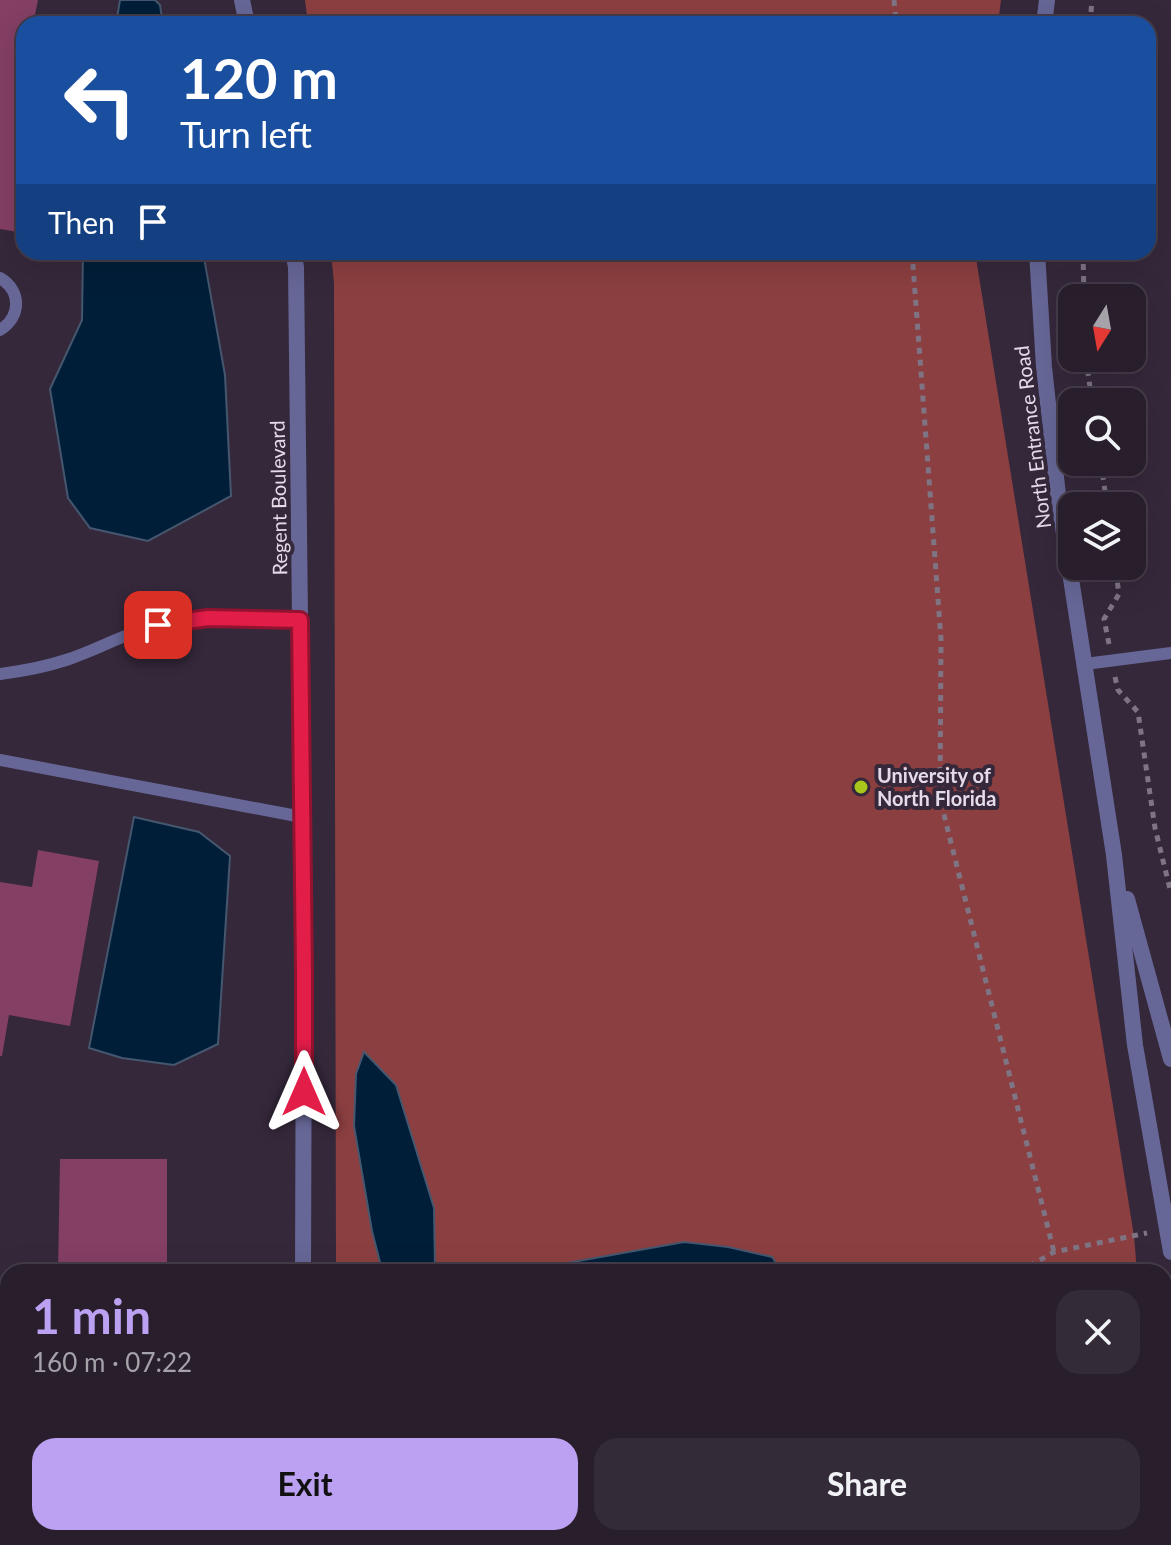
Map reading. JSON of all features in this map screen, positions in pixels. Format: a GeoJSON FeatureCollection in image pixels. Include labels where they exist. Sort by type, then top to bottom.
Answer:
{"type":"FeatureCollection","features":[{"type":"Feature","properties":{"kind":"street","name":"Regent Boulevard"},"geometry":{"type":"LineString","coordinates":[[295,260],[304,972],[303,1264]]}},
{"type":"Feature","properties":{"kind":"street","name":"North Entrance Road"},"geometry":{"type":"LineString","coordinates":[[1037,260],[1047,399],[1058,495],[1114,855],[1135,1045],[1171,1252]]}},
{"type":"Feature","properties":{"kind":"street","name":"North Entrance Road"},"geometry":{"type":"LineString","coordinates":[[1114,855],[1171,1059]]}},
{"type":"Feature","properties":{"kind":"lane"},"geometry":{"type":"LineString","coordinates":[[0,278],[13,289],[17,308],[9,324],[0,330]]}},
{"type":"Feature","properties":{"kind":"lane"},"geometry":{"type":"LineString","coordinates":[[0,674],[69,660],[158,625],[208,618],[300,620]]}},
{"type":"Feature","properties":{"kind":"lane"},"geometry":{"type":"LineString","coordinates":[[1085,664],[1171,653]]}},
{"type":"Feature","properties":{"kind":"lane"},"geometry":{"type":"LineString","coordinates":[[0,760],[302,817]]}},
{"type":"Feature","properties":{"kind":"path"},"geometry":{"type":"LineString","coordinates":[[913,260],[941,639],[940,799],[1054,1252]]}},
{"type":"Feature","properties":{"kind":"path"},"geometry":{"type":"LineString","coordinates":[[1083,260],[1084,284]]}},
{"type":"Feature","properties":{"kind":"path"},"geometry":{"type":"LineString","coordinates":[[1117,580],[1119,594],[1104,619],[1118,690],[1138,712],[1155,828],[1171,893]]}},
{"type":"Feature","properties":{"kind":"path"},"geometry":{"type":"LineString","coordinates":[[1033,1264],[1054,1252],[1167,1229]]}},
{"type":"Feature","properties":{"kind":"shaded area"},"geometry":{"type":"Polygon","coordinates":[[[305,0],[1001,0],[999,16],[307,16],[305,0]]]}},
{"type":"Feature","properties":{"kind":"shaded area","name":"University of North Florida"},"geometry":{"type":"Polygon","coordinates":[[[332,260],[976,260],[1136,1264],[777,1264],[772,1257],[684,1242],[562,1264],[336,1264],[332,260]]]}},
{"type":"Feature","properties":{"kind":"water"},"geometry":{"type":"Polygon","coordinates":[[[120,0],[155,0],[160,5],[162,16],[117,16],[120,0]]]}},
{"type":"Feature","properties":{"kind":"water"},"geometry":{"type":"Polygon","coordinates":[[[83,260],[204,260],[225,375],[231,496],[148,541],[90,528],[68,498],[50,389],[82,320],[83,260]]]}},
{"type":"Feature","properties":{"kind":"water"},"geometry":{"type":"Polygon","coordinates":[[[134,817],[199,832],[230,856],[218,1044],[174,1065],[122,1058],[89,1048],[134,817]]]}},
{"type":"Feature","properties":{"kind":"water"},"geometry":{"type":"Polygon","coordinates":[[[364,1052],[396,1085],[434,1208],[435,1264],[380,1264],[354,1126],[356,1074],[364,1052]]]}},
{"type":"Feature","properties":{"kind":"water"},"geometry":{"type":"Polygon","coordinates":[[[684,1242],[728,1247],[772,1257],[777,1264],[562,1264],[684,1242]]]}},
{"type":"Feature","properties":{"kind":"building"},"geometry":{"type":"Polygon","coordinates":[[[0,0],[38,0],[35,16],[16,16],[16,232],[0,229],[0,0]]]}},
{"type":"Feature","properties":{"kind":"building"},"geometry":{"type":"Polygon","coordinates":[[[38,850],[99,861],[70,1026],[9,1015],[0,1056],[0,882],[32,887],[38,850]]]}},
{"type":"Feature","properties":{"kind":"building"},"geometry":{"type":"Polygon","coordinates":[[[60,1159],[167,1159],[167,1264],[58,1264],[60,1159]]]}},
{"type":"Feature","properties":{"kind":"place","name":"University of North Florida"},"geometry":{"type":"Point","coordinates":[861,787]}},
{"type":"Feature","properties":{"kind":"route"},"geometry":{"type":"LineString","coordinates":[[158,625],[208,618],[300,620],[304,1092]]}}]}
